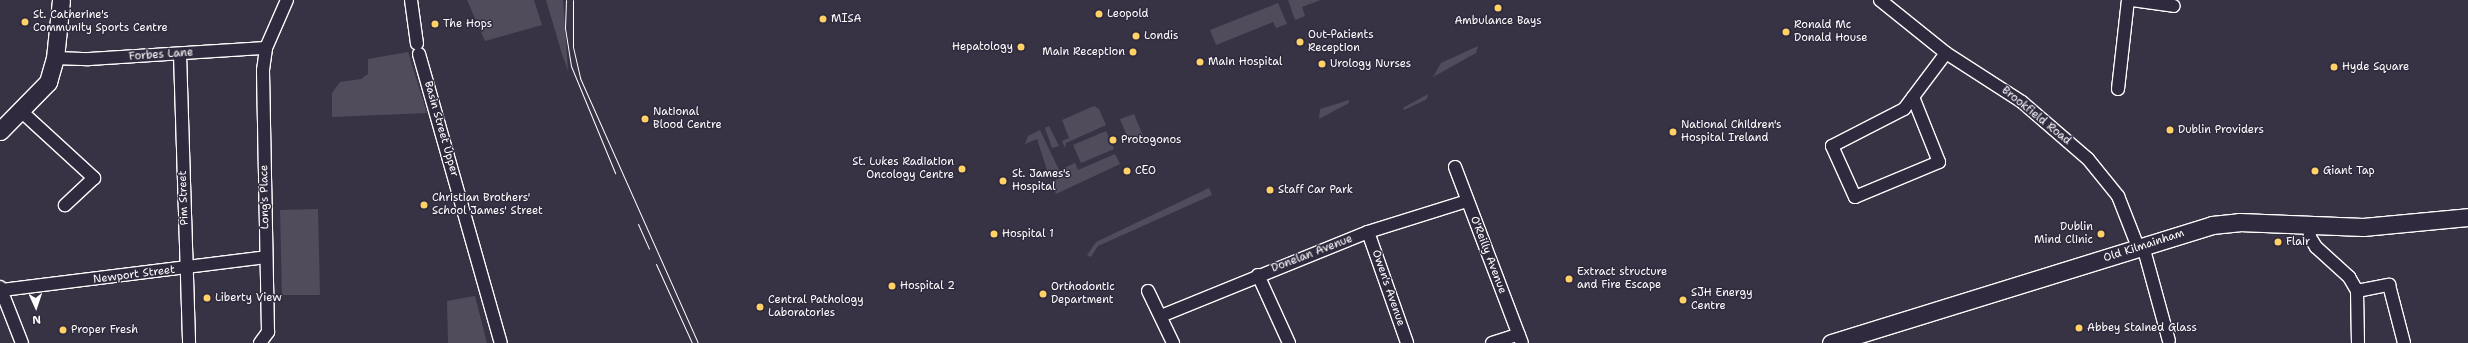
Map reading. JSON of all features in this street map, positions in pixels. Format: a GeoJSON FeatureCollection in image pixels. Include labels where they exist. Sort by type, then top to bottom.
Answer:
{"type":"FeatureCollection","features":[{"type":"Feature","properties":{"kind":"main road"},"geometry":{"type":"LineString","coordinates":[[0,131],[22,112],[48,82],[55,58],[61,0]]}},
{"type":"Feature","properties":{"kind":"main road","name":"Old Kilmainham"},"geometry":{"type":"LineString","coordinates":[[1831,343],[2201,227],[2232,223],[2363,227],[2468,217]]}},
{"type":"Feature","properties":{"kind":"street","name":"Long's Place"},"geometry":{"type":"LineString","coordinates":[[260,343],[268,332],[263,78],[266,48],[287,0]]}},
{"type":"Feature","properties":{"kind":"street","name":"Basin Street Upper"},"geometry":{"type":"LineString","coordinates":[[411,0],[418,49],[501,343]]}},
{"type":"Feature","properties":{"kind":"street"},"geometry":{"type":"LineString","coordinates":[[2118,89],[2128,0]]}},
{"type":"Feature","properties":{"kind":"street"},"geometry":{"type":"LineString","coordinates":[[2132,0],[2174,6]]}},
{"type":"Feature","properties":{"kind":"street","name":"Brookfield Road"},"geometry":{"type":"LineString","coordinates":[[1886,2],[1946,53],[2022,102],[2088,159],[2118,196],[2140,246],[2169,341]]}},
{"type":"Feature","properties":{"kind":"street","name":"Forbes Lane"},"geometry":{"type":"LineString","coordinates":[[55,58],[180,54],[266,48]]}},
{"type":"Feature","properties":{"kind":"street"},"geometry":{"type":"LineString","coordinates":[[1913,97],[1939,162],[1855,197],[1832,146],[1904,109],[1913,97],[1946,53]]}},
{"type":"Feature","properties":{"kind":"street","name":"Pim Street"},"geometry":{"type":"LineString","coordinates":[[180,54],[185,267],[189,343]]}},
{"type":"Feature","properties":{"kind":"street"},"geometry":{"type":"LineString","coordinates":[[22,112],[94,178],[65,206]]}},
{"type":"Feature","properties":{"kind":"street","name":"O'Reilly Avenue"},"geometry":{"type":"LineString","coordinates":[[1455,167],[1520,338]]}},
{"type":"Feature","properties":{"kind":"street","name":"Donelan Avenue"},"geometry":{"type":"LineString","coordinates":[[1160,316],[1258,275],[1368,232],[1467,201]]}},
{"type":"Feature","properties":{"kind":"street"},"geometry":{"type":"LineString","coordinates":[[2309,225],[2310,237],[2316,247],[2361,291],[2358,343]]}},
{"type":"Feature","properties":{"kind":"street","name":"Owen's Avenue"},"geometry":{"type":"LineString","coordinates":[[1368,232],[1407,343]]}},
{"type":"Feature","properties":{"kind":"street","name":"Newport Street"},"geometry":{"type":"LineString","coordinates":[[1,288],[177,271],[185,267],[266,257]]}},
{"type":"Feature","properties":{"kind":"street"},"geometry":{"type":"LineString","coordinates":[[1258,275],[1289,343]]}},
{"type":"Feature","properties":{"kind":"street"},"geometry":{"type":"LineString","coordinates":[[2361,291],[2389,285],[2404,343]]}},
{"type":"Feature","properties":{"kind":"street"},"geometry":{"type":"LineString","coordinates":[[1,288],[22,343]]}},
{"type":"Feature","properties":{"kind":"street"},"geometry":{"type":"LineString","coordinates":[[1148,291],[1173,343]]}},
{"type":"Feature","properties":{"kind":"street"},"geometry":{"type":"LineString","coordinates":[[1492,343],[1520,338]]}},
{"type":"Feature","properties":{"kind":"shaded area"},"geometry":{"type":"Polygon","coordinates":[[[467,0],[534,0],[542,25],[485,41],[467,0]]]}},
{"type":"Feature","properties":{"kind":"shaded area"},"geometry":{"type":"Polygon","coordinates":[[[546,0],[563,0],[568,71],[562,54],[546,0]]]}},
{"type":"Feature","properties":{"kind":"shaded area"},"geometry":{"type":"Polygon","coordinates":[[[1288,0],[1321,0],[1302,7],[1305,16],[1295,20],[1288,0]]]}},
{"type":"Feature","properties":{"kind":"shaded area"},"geometry":{"type":"Polygon","coordinates":[[[1278,3],[1287,24],[1276,28],[1273,22],[1216,45],[1210,30],[1278,3]]]}},
{"type":"Feature","properties":{"kind":"shaded area"},"geometry":{"type":"Polygon","coordinates":[[[1478,46],[1476,53],[1433,77],[1441,63],[1478,46]]]}},
{"type":"Feature","properties":{"kind":"shaded area"},"geometry":{"type":"Polygon","coordinates":[[[408,52],[427,113],[332,117],[332,93],[340,82],[361,79],[368,74],[368,59],[408,52]]]}},
{"type":"Feature","properties":{"kind":"shaded area"},"geometry":{"type":"Polygon","coordinates":[[[1428,94],[1427,99],[1404,110],[1403,108],[1428,94]]]}},
{"type":"Feature","properties":{"kind":"shaded area"},"geometry":{"type":"Polygon","coordinates":[[[1349,100],[1349,103],[1319,119],[1320,109],[1349,100]]]}},
{"type":"Feature","properties":{"kind":"shaded area"},"geometry":{"type":"Polygon","coordinates":[[[1094,106],[1099,109],[1106,125],[1066,143],[1065,148],[1062,141],[1069,138],[1062,120],[1094,106]]]}},
{"type":"Feature","properties":{"kind":"shaded area"},"geometry":{"type":"Polygon","coordinates":[[[1134,114],[1144,138],[1130,143],[1120,119],[1134,114]]]}},
{"type":"Feature","properties":{"kind":"shaded area"},"geometry":{"type":"Polygon","coordinates":[[[1049,126],[1059,146],[1052,148],[1045,128],[1049,126]]]}},
{"type":"Feature","properties":{"kind":"shaded area"},"geometry":{"type":"Polygon","coordinates":[[[1040,130],[1060,172],[1049,176],[1037,139],[1025,144],[1028,136],[1040,130]]]}},
{"type":"Feature","properties":{"kind":"shaded area"},"geometry":{"type":"Polygon","coordinates":[[[1106,131],[1114,149],[1081,163],[1073,145],[1106,131]]]}},
{"type":"Feature","properties":{"kind":"shaded area"},"geometry":{"type":"Polygon","coordinates":[[[1115,154],[1120,164],[1056,194],[1051,182],[1065,176],[1062,169],[1075,163],[1078,170],[1115,154]]]}},
{"type":"Feature","properties":{"kind":"shaded area"},"geometry":{"type":"Polygon","coordinates":[[[1209,188],[1212,195],[1098,246],[1091,257],[1087,255],[1096,242],[1209,188]]]}},
{"type":"Feature","properties":{"kind":"shaded area"},"geometry":{"type":"Polygon","coordinates":[[[318,209],[320,295],[282,295],[280,210],[318,209]]]}},
{"type":"Feature","properties":{"kind":"shaded area"},"geometry":{"type":"Polygon","coordinates":[[[475,296],[487,343],[448,343],[447,301],[475,296]]]}},
{"type":"Feature","properties":{"kind":"tram line"},"geometry":{"type":"LineString","coordinates":[[566,0],[565,28],[571,66],[615,173]]}},
{"type":"Feature","properties":{"kind":"tram line"},"geometry":{"type":"LineString","coordinates":[[573,0],[573,47],[580,78],[698,343]]}},
{"type":"Feature","properties":{"kind":"tram line"},"geometry":{"type":"LineString","coordinates":[[638,224],[649,249]]}},
{"type":"Feature","properties":{"kind":"tram line"},"geometry":{"type":"LineString","coordinates":[[656,264],[692,343]]}},
{"type":"Feature","properties":{"kind":"place","name":"Ambulance Bays"},"geometry":{"type":"Point","coordinates":[1498,8]}},
{"type":"Feature","properties":{"kind":"place","name":"Leopold"},"geometry":{"type":"Point","coordinates":[1099,14]}},
{"type":"Feature","properties":{"kind":"place","name":"MISA"},"geometry":{"type":"Point","coordinates":[823,19]}},
{"type":"Feature","properties":{"kind":"place","name":"St. Catherine's Community Sports Centre"},"geometry":{"type":"Point","coordinates":[25,22]}},
{"type":"Feature","properties":{"kind":"place","name":"The Hops"},"geometry":{"type":"Point","coordinates":[435,24]}},
{"type":"Feature","properties":{"kind":"place","name":"Ronald Mc Donald House"},"geometry":{"type":"Point","coordinates":[1786,32]}},
{"type":"Feature","properties":{"kind":"place","name":"Londis"},"geometry":{"type":"Point","coordinates":[1136,36]}},
{"type":"Feature","properties":{"kind":"place","name":"Out-Patients Reception"},"geometry":{"type":"Point","coordinates":[1300,42]}},
{"type":"Feature","properties":{"kind":"place","name":"Hepatology"},"geometry":{"type":"Point","coordinates":[1021,47]}},
{"type":"Feature","properties":{"kind":"place","name":"Main Reception"},"geometry":{"type":"Point","coordinates":[1133,52]}},
{"type":"Feature","properties":{"kind":"place","name":"Main Hospital"},"geometry":{"type":"Point","coordinates":[1200,62]}},
{"type":"Feature","properties":{"kind":"place","name":"Urology Nurses"},"geometry":{"type":"Point","coordinates":[1322,64]}},
{"type":"Feature","properties":{"kind":"place","name":"Hyde Square"},"geometry":{"type":"Point","coordinates":[2334,67]}},
{"type":"Feature","properties":{"kind":"place","name":"National Blood Centre"},"geometry":{"type":"Point","coordinates":[645,119]}},
{"type":"Feature","properties":{"kind":"place","name":"Dublin Providers"},"geometry":{"type":"Point","coordinates":[2170,130]}},
{"type":"Feature","properties":{"kind":"place","name":"National Children's Hospital Ireland"},"geometry":{"type":"Point","coordinates":[1673,132]}},
{"type":"Feature","properties":{"kind":"place","name":"Protogonos"},"geometry":{"type":"Point","coordinates":[1113,140]}},
{"type":"Feature","properties":{"kind":"place","name":"St. Lukes Radiation Oncology Centre"},"geometry":{"type":"Point","coordinates":[962,169]}},
{"type":"Feature","properties":{"kind":"place","name":"CEO"},"geometry":{"type":"Point","coordinates":[1127,171]}},
{"type":"Feature","properties":{"kind":"place","name":"Giant Tap"},"geometry":{"type":"Point","coordinates":[2315,171]}},
{"type":"Feature","properties":{"kind":"place","name":"St. James's Hospital"},"geometry":{"type":"Point","coordinates":[1003,181]}},
{"type":"Feature","properties":{"kind":"place","name":"Staff Car Park"},"geometry":{"type":"Point","coordinates":[1270,190]}},
{"type":"Feature","properties":{"kind":"place","name":"Christian Brothers' School James' Street"},"geometry":{"type":"Point","coordinates":[424,205]}},
{"type":"Feature","properties":{"kind":"place","name":"Hospital 1"},"geometry":{"type":"Point","coordinates":[994,234]}},
{"type":"Feature","properties":{"kind":"place","name":"Dublin Mind Clinic"},"geometry":{"type":"Point","coordinates":[2101,234]}},
{"type":"Feature","properties":{"kind":"place","name":"Flair"},"geometry":{"type":"Point","coordinates":[2278,242]}},
{"type":"Feature","properties":{"kind":"place","name":"Extract structure and Fire Escape"},"geometry":{"type":"Point","coordinates":[1569,279]}},
{"type":"Feature","properties":{"kind":"place","name":"Hospital 2"},"geometry":{"type":"Point","coordinates":[892,286]}},
{"type":"Feature","properties":{"kind":"place","name":"Orthodontic Department"},"geometry":{"type":"Point","coordinates":[1043,294]}},
{"type":"Feature","properties":{"kind":"place","name":"Liberty View"},"geometry":{"type":"Point","coordinates":[207,298]}},
{"type":"Feature","properties":{"kind":"place","name":"SJH Energy Centre"},"geometry":{"type":"Point","coordinates":[1683,300]}},
{"type":"Feature","properties":{"kind":"place","name":"Central Pathology Laboratories"},"geometry":{"type":"Point","coordinates":[760,307]}},
{"type":"Feature","properties":{"kind":"place","name":"Abbey Stained Glass"},"geometry":{"type":"Point","coordinates":[2079,328]}},
{"type":"Feature","properties":{"kind":"place","name":"Proper Fresh"},"geometry":{"type":"Point","coordinates":[63,330]}}]}
